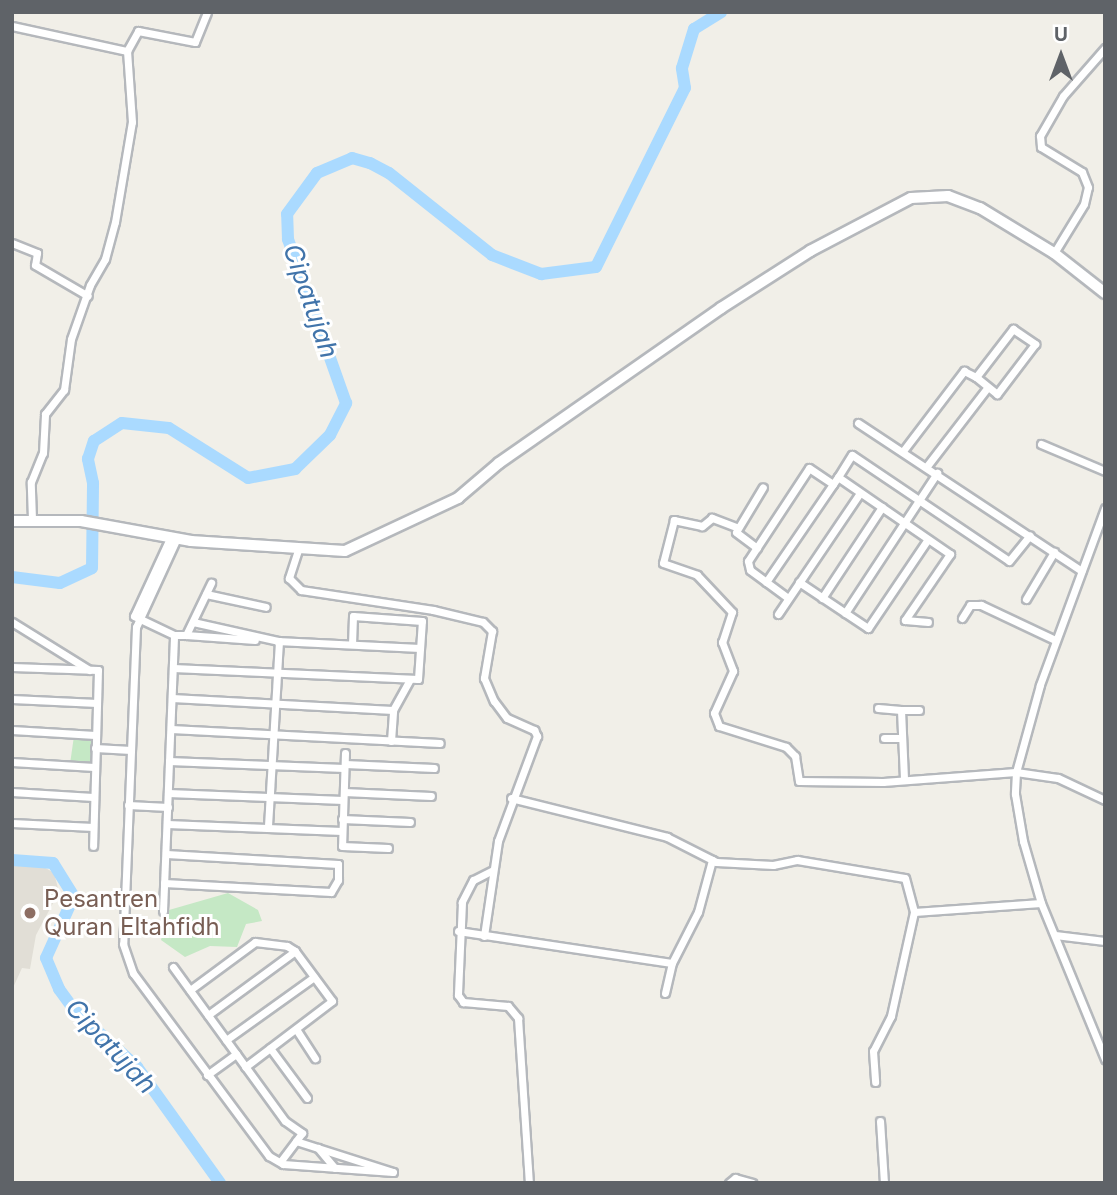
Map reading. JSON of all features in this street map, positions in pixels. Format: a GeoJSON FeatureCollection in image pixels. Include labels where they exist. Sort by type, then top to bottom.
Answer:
{"type":"FeatureCollection","features":[{"type":"Feature","properties":{"kind":"street"},"geometry":{"type":"LineString","coordinates":[[32,519],[31,482],[43,453],[45,414],[64,390],[71,339],[105,259],[130,135],[127,51],[138,31],[195,42],[207,12]]}},
{"type":"Feature","properties":{"kind":"street"},"geometry":{"type":"LineString","coordinates":[[12,26],[127,51]]}},
{"type":"Feature","properties":{"kind":"street"},"geometry":{"type":"LineString","coordinates":[[1054,253],[1084,204],[1088,187],[1082,172],[1041,147],[1040,136],[1063,96],[1105,48]]}},
{"type":"Feature","properties":{"kind":"street"},"geometry":{"type":"LineString","coordinates":[[12,521],[81,521],[174,537],[345,551],[458,498],[499,463],[721,308],[810,251],[902,201],[929,196],[957,198],[1054,253],[1105,293]]}},
{"type":"Feature","properties":{"kind":"street"},"geometry":{"type":"LineString","coordinates":[[12,243],[37,253],[35,265],[88,296]]}},
{"type":"Feature","properties":{"kind":"street"},"geometry":{"type":"LineString","coordinates":[[903,451],[964,371],[997,394],[1035,344],[1013,329],[976,377]]}},
{"type":"Feature","properties":{"kind":"street"},"geometry":{"type":"LineString","coordinates":[[927,466],[987,388]]}},
{"type":"Feature","properties":{"kind":"street"},"geometry":{"type":"LineString","coordinates":[[858,423],[1083,571]]}},
{"type":"Feature","properties":{"kind":"street"},"geometry":{"type":"LineString","coordinates":[[1041,444],[1105,471]]}},
{"type":"Feature","properties":{"kind":"street"},"geometry":{"type":"LineString","coordinates":[[766,582],[852,455],[1009,561],[1030,535]]}},
{"type":"Feature","properties":{"kind":"street"},"geometry":{"type":"LineString","coordinates":[[788,597],[748,566],[809,468],[860,492],[950,554],[905,620],[928,622]]}},
{"type":"Feature","properties":{"kind":"street"},"geometry":{"type":"LineString","coordinates":[[845,613],[937,473]]}},
{"type":"Feature","properties":{"kind":"street"},"geometry":{"type":"LineString","coordinates":[[757,548],[737,535],[736,527],[763,487]]}},
{"type":"Feature","properties":{"kind":"street"},"geometry":{"type":"LineString","coordinates":[[778,614],[860,492]]}},
{"type":"Feature","properties":{"kind":"street"},"geometry":{"type":"LineString","coordinates":[[822,597],[882,507]]}},
{"type":"Feature","properties":{"kind":"street"},"geometry":{"type":"LineString","coordinates":[[1105,508],[1055,640],[1016,772],[1017,816],[1041,903],[1105,1059]]}},
{"type":"Feature","properties":{"kind":"street"},"geometry":{"type":"LineString","coordinates":[[736,527],[712,518],[702,526],[674,520],[663,564],[697,575],[732,612],[722,642],[733,671],[714,713],[715,721],[735,733],[769,738],[786,747],[795,756],[799,781],[904,779],[1016,772],[1058,778],[1105,800]]}},
{"type":"Feature","properties":{"kind":"street"},"geometry":{"type":"LineString","coordinates":[[174,537],[140,618],[128,805],[123,944],[126,959],[258,1145],[280,1162],[393,1172],[296,1141]]}},
{"type":"Feature","properties":{"kind":"street"},"geometry":{"type":"LineString","coordinates":[[799,582],[868,628],[928,539]]}},
{"type":"Feature","properties":{"kind":"street"},"geometry":{"type":"LineString","coordinates":[[299,547],[289,578],[311,595],[433,610],[490,628],[484,678],[494,701],[507,718],[537,736],[511,798],[491,871],[484,936]]}},
{"type":"Feature","properties":{"kind":"street"},"geometry":{"type":"LineString","coordinates":[[1026,598],[1055,552]]}},
{"type":"Feature","properties":{"kind":"street"},"geometry":{"type":"LineString","coordinates":[[186,635],[211,583]]}},
{"type":"Feature","properties":{"kind":"street"},"geometry":{"type":"LineString","coordinates":[[206,594],[265,607]]}},
{"type":"Feature","properties":{"kind":"street"},"geometry":{"type":"LineString","coordinates":[[962,618],[970,605],[981,606],[1055,640]]}},
{"type":"Feature","properties":{"kind":"street"},"geometry":{"type":"LineString","coordinates":[[173,668],[418,678],[422,621],[353,616],[352,644]]}},
{"type":"Feature","properties":{"kind":"street"},"geometry":{"type":"LineString","coordinates":[[140,618],[174,635],[421,648]]}},
{"type":"Feature","properties":{"kind":"street"},"geometry":{"type":"LineString","coordinates":[[12,622],[89,670]]}},
{"type":"Feature","properties":{"kind":"street"},"geometry":{"type":"LineString","coordinates":[[193,622],[279,641]]}},
{"type":"Feature","properties":{"kind":"street"},"geometry":{"type":"LineString","coordinates":[[163,911],[174,635]]}},
{"type":"Feature","properties":{"kind":"street"},"geometry":{"type":"LineString","coordinates":[[268,828],[279,641]]}},
{"type":"Feature","properties":{"kind":"street"},"geometry":{"type":"LineString","coordinates":[[12,659],[27,667]]}},
{"type":"Feature","properties":{"kind":"street"},"geometry":{"type":"LineString","coordinates":[[12,667],[98,670],[93,846]]}},
{"type":"Feature","properties":{"kind":"street"},"geometry":{"type":"LineString","coordinates":[[391,741],[393,710],[410,679]]}},
{"type":"Feature","properties":{"kind":"street"},"geometry":{"type":"LineString","coordinates":[[172,698],[393,710]]}},
{"type":"Feature","properties":{"kind":"street"},"geometry":{"type":"LineString","coordinates":[[12,699],[97,703]]}},
{"type":"Feature","properties":{"kind":"street"},"geometry":{"type":"LineString","coordinates":[[878,709],[919,710]]}},
{"type":"Feature","properties":{"kind":"street"},"geometry":{"type":"LineString","coordinates":[[901,710],[904,779]]}},
{"type":"Feature","properties":{"kind":"street"},"geometry":{"type":"LineString","coordinates":[[171,729],[440,744]]}},
{"type":"Feature","properties":{"kind":"street"},"geometry":{"type":"LineString","coordinates":[[12,730],[95,735]]}},
{"type":"Feature","properties":{"kind":"street"},"geometry":{"type":"LineString","coordinates":[[884,738],[901,738]]}},
{"type":"Feature","properties":{"kind":"street"},"geometry":{"type":"LineString","coordinates":[[95,748],[131,750]]}},
{"type":"Feature","properties":{"kind":"street"},"geometry":{"type":"LineString","coordinates":[[345,753],[342,846],[388,848]]}},
{"type":"Feature","properties":{"kind":"street"},"geometry":{"type":"LineString","coordinates":[[169,761],[434,768]]}},
{"type":"Feature","properties":{"kind":"street"},"geometry":{"type":"LineString","coordinates":[[12,762],[94,767]]}},
{"type":"Feature","properties":{"kind":"street"},"geometry":{"type":"LineString","coordinates":[[12,792],[93,797]]}},
{"type":"Feature","properties":{"kind":"street"},"geometry":{"type":"LineString","coordinates":[[168,793],[270,797],[431,796]]}},
{"type":"Feature","properties":{"kind":"street"},"geometry":{"type":"LineString","coordinates":[[511,798],[667,837],[712,860],[773,865],[797,860],[902,876],[914,912],[891,1016],[873,1051],[875,1082]]}},
{"type":"Feature","properties":{"kind":"street"},"geometry":{"type":"LineString","coordinates":[[128,805],[168,807]]}},
{"type":"Feature","properties":{"kind":"street"},"geometry":{"type":"LineString","coordinates":[[342,819],[410,822]]}},
{"type":"Feature","properties":{"kind":"street"},"geometry":{"type":"LineString","coordinates":[[12,823],[93,827]]}},
{"type":"Feature","properties":{"kind":"street"},"geometry":{"type":"LineString","coordinates":[[167,824],[342,831]]}},
{"type":"Feature","properties":{"kind":"street"},"geometry":{"type":"LineString","coordinates":[[164,884],[331,892],[338,880],[338,864],[166,854]]}},
{"type":"Feature","properties":{"kind":"street"},"geometry":{"type":"LineString","coordinates":[[665,993],[672,963],[698,912],[712,860]]}},
{"type":"Feature","properties":{"kind":"street"},"geometry":{"type":"LineString","coordinates":[[491,871],[467,887],[458,931],[459,999],[508,1006],[518,1018],[529,1183]]}},
{"type":"Feature","properties":{"kind":"street"},"geometry":{"type":"LineString","coordinates":[[914,912],[1041,903]]}},
{"type":"Feature","properties":{"kind":"street"},"geometry":{"type":"LineString","coordinates":[[458,931],[672,963]]}},
{"type":"Feature","properties":{"kind":"street"},"geometry":{"type":"LineString","coordinates":[[1055,935],[1105,940]]}},
{"type":"Feature","properties":{"kind":"street"},"geometry":{"type":"LineString","coordinates":[[190,990],[255,942],[287,946],[295,951],[332,1001],[245,1067]]}},
{"type":"Feature","properties":{"kind":"street"},"geometry":{"type":"LineString","coordinates":[[208,1015],[295,951]]}},
{"type":"Feature","properties":{"kind":"street"},"geometry":{"type":"LineString","coordinates":[[173,967],[285,1121],[302,1133],[280,1162]]}},
{"type":"Feature","properties":{"kind":"street"},"geometry":{"type":"LineString","coordinates":[[226,1040],[314,977]]}},
{"type":"Feature","properties":{"kind":"street"},"geometry":{"type":"LineString","coordinates":[[296,1029],[315,1058]]}},
{"type":"Feature","properties":{"kind":"street"},"geometry":{"type":"LineString","coordinates":[[271,1048],[307,1098]]}},
{"type":"Feature","properties":{"kind":"street"},"geometry":{"type":"LineString","coordinates":[[208,1074],[236,1054]]}},
{"type":"Feature","properties":{"kind":"street"},"geometry":{"type":"LineString","coordinates":[[880,1121],[884,1183]]}},
{"type":"Feature","properties":{"kind":"street"},"geometry":{"type":"LineString","coordinates":[[317,1148],[335,1168]]}},
{"type":"Feature","properties":{"kind":"street"},"geometry":{"type":"LineString","coordinates":[[732,1181],[752,1183]]}},
{"type":"Feature","properties":{"kind":"shaded area","name":"Pesantren Quran Eltahfidh"},"geometry":{"type":"Polygon","coordinates":[[[29,858],[54,873],[59,892],[36,935],[30,969],[22,968],[12,990],[12,863],[29,858]]]}},
{"type":"Feature","properties":{"kind":"green space"},"geometry":{"type":"Polygon","coordinates":[[[74,736],[94,737],[92,765],[70,764],[74,736]]]}},
{"type":"Feature","properties":{"kind":"green space"},"geometry":{"type":"Polygon","coordinates":[[[228,893],[258,910],[262,921],[246,924],[237,947],[210,946],[185,957],[161,940],[169,910],[228,893]]]}},
{"type":"Feature","properties":{"kind":"waterway","name":"Cipatujah"},"geometry":{"type":"LineString","coordinates":[[12,577],[60,583],[92,568],[93,483],[88,459],[94,441],[122,423],[169,428],[248,478],[295,469],[330,435],[346,403],[288,239],[287,214],[317,173],[352,158],[370,163],[389,173],[492,255],[541,274],[596,267],[685,88],[682,68],[694,29],[721,12]]}},
{"type":"Feature","properties":{"kind":"waterway","name":"Cipatujah"},"geometry":{"type":"LineString","coordinates":[[12,860],[53,863],[74,896],[46,958],[59,989],[74,1010],[137,1067],[220,1183]]}},
{"type":"Feature","properties":{"kind":"place","name":"Pesantren Quran Eltahfidh"},"geometry":{"type":"Point","coordinates":[30,913]}}]}
